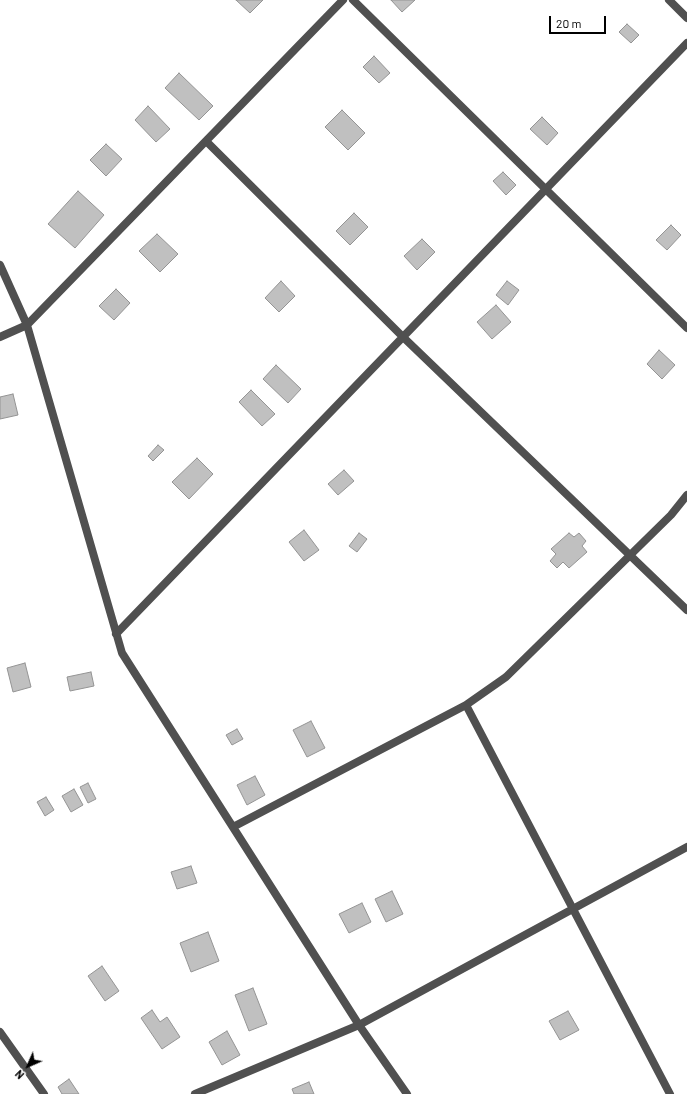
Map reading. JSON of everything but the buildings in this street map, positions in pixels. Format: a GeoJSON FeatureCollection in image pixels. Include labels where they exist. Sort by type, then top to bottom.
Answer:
{"type":"FeatureCollection","features":[{"type":"Feature","properties":{"kind":"street"},"geometry":{"type":"LineString","coordinates":[[0,337],[27,325],[342,0]]}},
{"type":"Feature","properties":{"kind":"street"},"geometry":{"type":"LineString","coordinates":[[353,0],[687,328]]}},
{"type":"Feature","properties":{"kind":"street"},"geometry":{"type":"LineString","coordinates":[[669,0],[687,18]]}},
{"type":"Feature","properties":{"kind":"street"},"geometry":{"type":"LineString","coordinates":[[116,634],[687,43]]}},
{"type":"Feature","properties":{"kind":"street"},"geometry":{"type":"LineString","coordinates":[[206,141],[403,337],[687,610]]}},
{"type":"Feature","properties":{"kind":"street"},"geometry":{"type":"LineString","coordinates":[[0,265],[27,325],[122,653],[359,1025],[407,1094]]}},
{"type":"Feature","properties":{"kind":"street"},"geometry":{"type":"LineString","coordinates":[[233,828],[466,705],[506,677],[671,515],[687,495]]}},
{"type":"Feature","properties":{"kind":"street"},"geometry":{"type":"LineString","coordinates":[[466,705],[670,1094]]}},
{"type":"Feature","properties":{"kind":"street"},"geometry":{"type":"LineString","coordinates":[[195,1094],[359,1025],[687,847]]}},
{"type":"Feature","properties":{"kind":"street"},"geometry":{"type":"LineString","coordinates":[[0,1032],[44,1094]]}}]}
